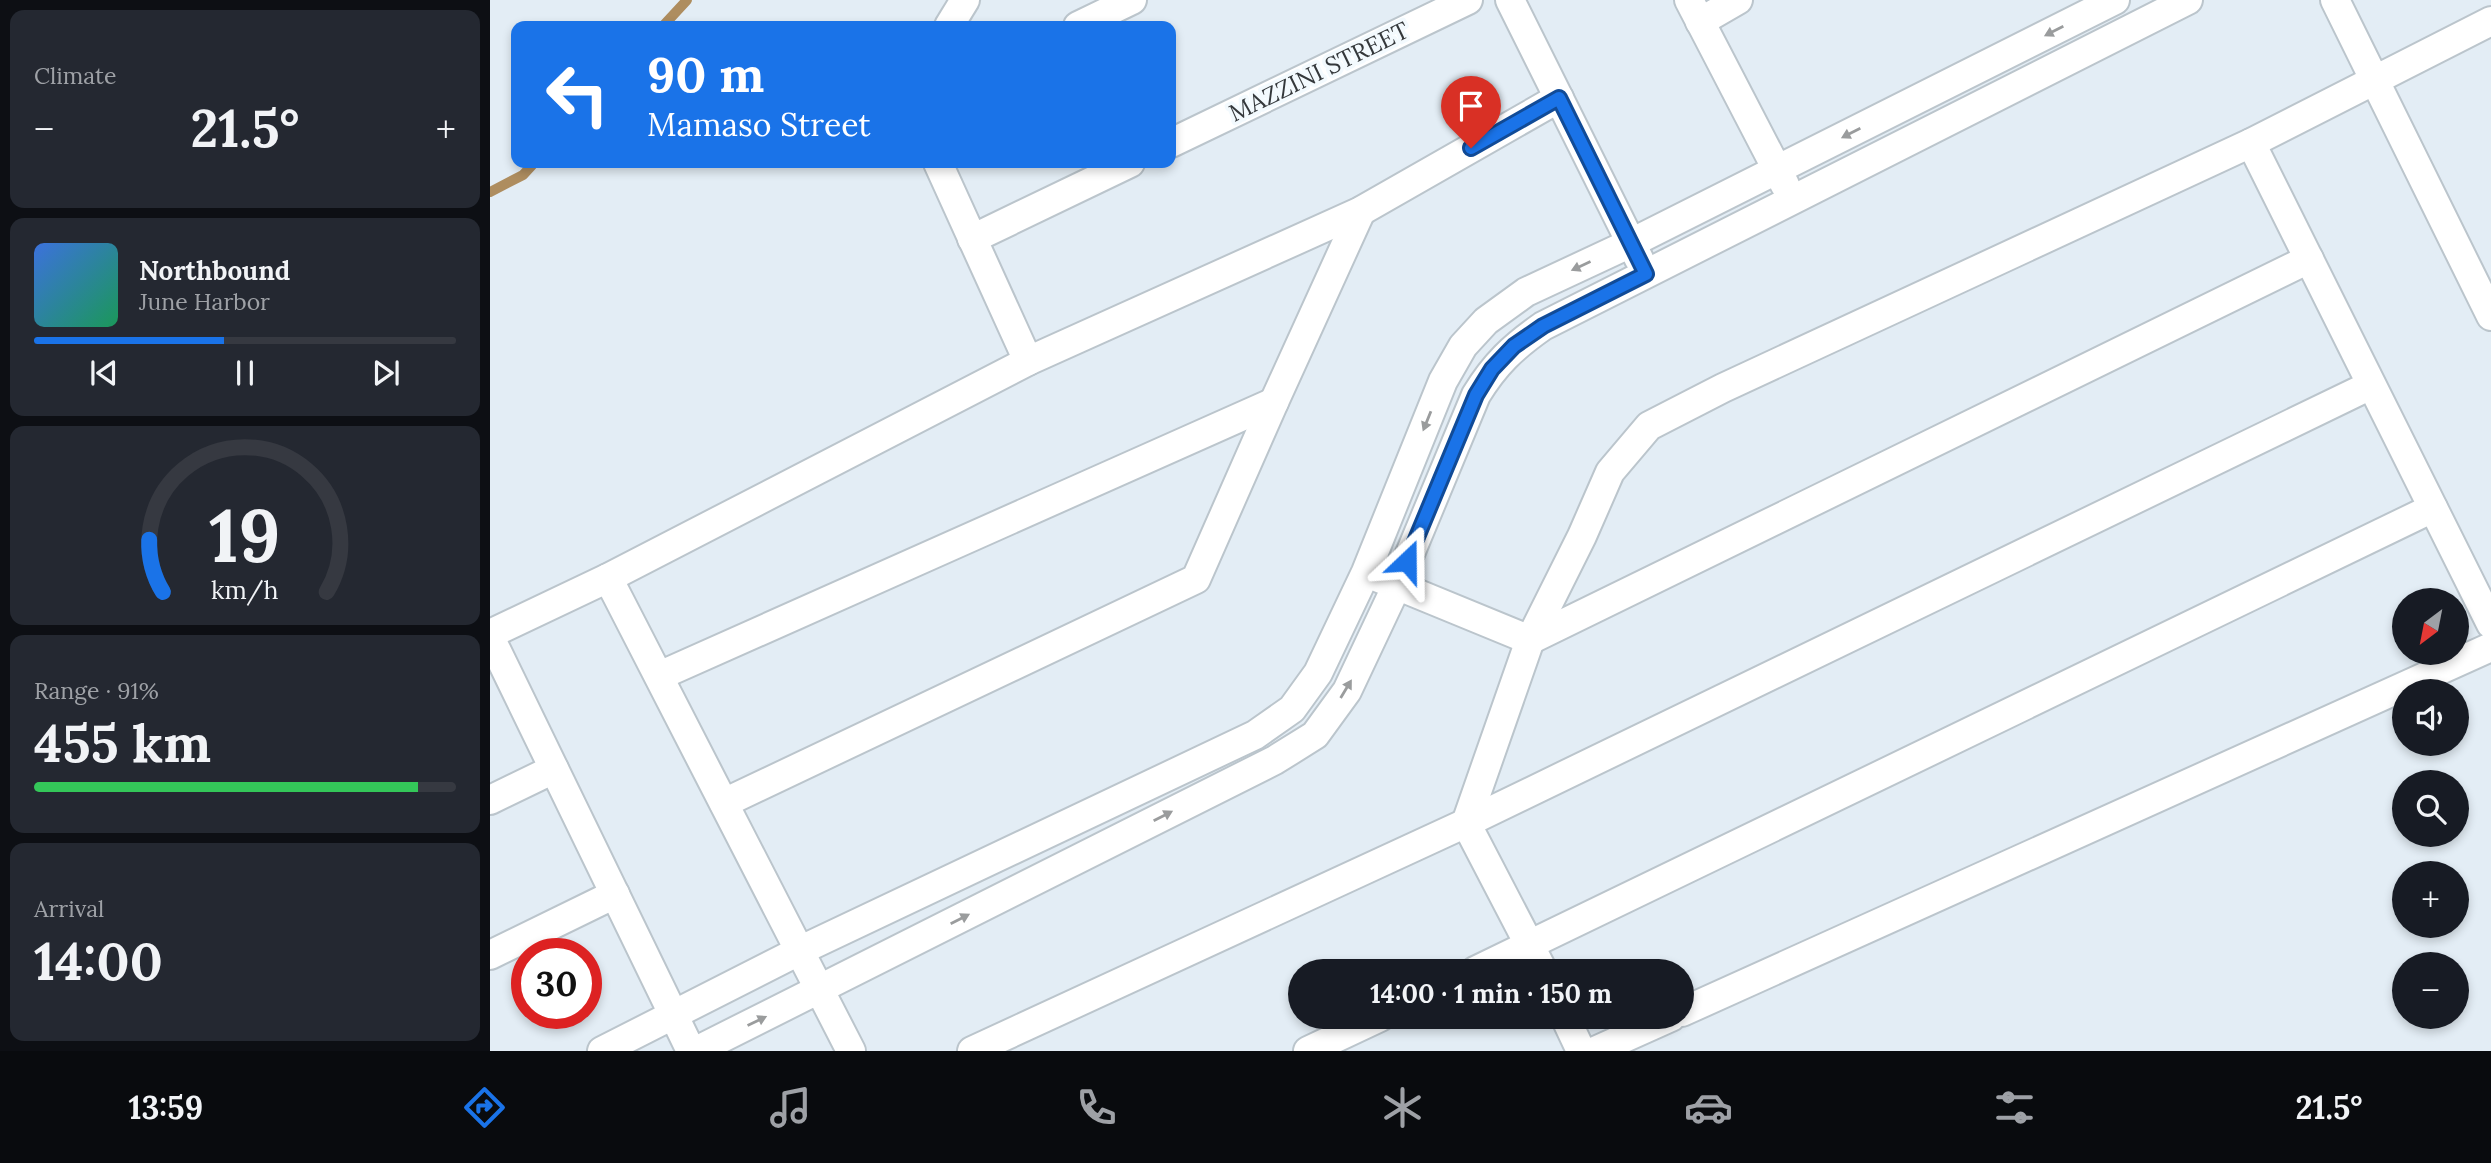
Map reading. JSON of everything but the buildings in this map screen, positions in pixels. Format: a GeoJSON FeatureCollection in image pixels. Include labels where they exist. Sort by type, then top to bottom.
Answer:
{"type":"FeatureCollection","features":[{"type":"Feature","properties":{"kind":"street"},"geometry":{"type":"LineString","coordinates":[[952,21],[965,0]]}},
{"type":"Feature","properties":{"kind":"street"},"geometry":{"type":"LineString","coordinates":[[1088,21],[1132,0]]}},
{"type":"Feature","properties":{"kind":"street","name":"MAZZINI STREET"},"geometry":{"type":"LineString","coordinates":[[1176,141],[1468,0]]}},
{"type":"Feature","properties":{"kind":"street"},"geometry":{"type":"LineString","coordinates":[[1510,0],[1646,274]]}},
{"type":"Feature","properties":{"kind":"street"},"geometry":{"type":"LineString","coordinates":[[1738,0],[1694,11],[1793,200]]}},
{"type":"Feature","properties":{"kind":"street"},"geometry":{"type":"LineString","coordinates":[[601,1051],[799,951],[1255,735],[1292,709],[1318,673],[1366,572],[1443,381],[1464,346],[1486,321],[1526,292],[1631,243],[2115,0]]}},
{"type":"Feature","properties":{"kind":"street"},"geometry":{"type":"LineString","coordinates":[[1559,98],[1361,211],[1028,361],[608,578],[490,635],[693,1051],[1275,760],[1315,735],[1347,691],[1397,585],[1476,395],[1492,369],[1514,346],[1543,326],[2188,0]]}},
{"type":"Feature","properties":{"kind":"street"},"geometry":{"type":"LineString","coordinates":[[2335,0],[2491,316]]}},
{"type":"Feature","properties":{"kind":"street"},"geometry":{"type":"LineString","coordinates":[[1537,959],[1466,822],[1530,640],[1582,536],[1610,472],[1649,426],[1724,388],[2251,143],[2491,21]]}},
{"type":"Feature","properties":{"kind":"street"},"geometry":{"type":"LineString","coordinates":[[2251,143],[2491,624]]}},
{"type":"Feature","properties":{"kind":"street"},"geometry":{"type":"LineString","coordinates":[[940,168],[1028,361]]}},
{"type":"Feature","properties":{"kind":"street"},"geometry":{"type":"LineString","coordinates":[[972,239],[1120,168]]}},
{"type":"Feature","properties":{"kind":"street"},"geometry":{"type":"LineString","coordinates":[[724,803],[1196,579],[1361,211]]}},
{"type":"Feature","properties":{"kind":"street"},"geometry":{"type":"LineString","coordinates":[[1366,572],[1530,640],[2308,259]]}},
{"type":"Feature","properties":{"kind":"street"},"geometry":{"type":"LineString","coordinates":[[972,1051],[1466,822],[2371,385]]}},
{"type":"Feature","properties":{"kind":"street"},"geometry":{"type":"LineString","coordinates":[[659,676],[1274,402]]}},
{"type":"Feature","properties":{"kind":"street"},"geometry":{"type":"LineString","coordinates":[[1500,959],[2432,508]]}},
{"type":"Feature","properties":{"kind":"street"},"geometry":{"type":"LineString","coordinates":[[608,578],[851,1051]]}},
{"type":"Feature","properties":{"kind":"street"},"geometry":{"type":"LineString","coordinates":[[1694,1007],[2491,647]]}},
{"type":"Feature","properties":{"kind":"street"},"geometry":{"type":"LineString","coordinates":[[490,800],[554,769]]}},
{"type":"Feature","properties":{"kind":"street"},"geometry":{"type":"LineString","coordinates":[[490,955],[615,894]]}},
{"type":"Feature","properties":{"kind":"street"},"geometry":{"type":"LineString","coordinates":[[1308,1051],[1355,1029]]}},
{"type":"Feature","properties":{"kind":"street"},"geometry":{"type":"LineString","coordinates":[[1570,1029],[1581,1051]]}},
{"type":"Feature","properties":{"kind":"street"},"geometry":{"type":"LineString","coordinates":[[1595,1051],[1644,1029]]}},
{"type":"Feature","properties":{"kind":"waterway"},"geometry":{"type":"LineString","coordinates":[[668,21],[687,0]]}},
{"type":"Feature","properties":{"kind":"waterway"},"geometry":{"type":"LineString","coordinates":[[490,192],[523,175],[529,168]]}},
{"type":"Feature","properties":{"kind":"route"},"geometry":{"type":"LineString","coordinates":[[1407,561],[1476,395],[1492,369],[1514,346],[1543,326],[1646,274],[1559,98],[1471,148]]}}]}
